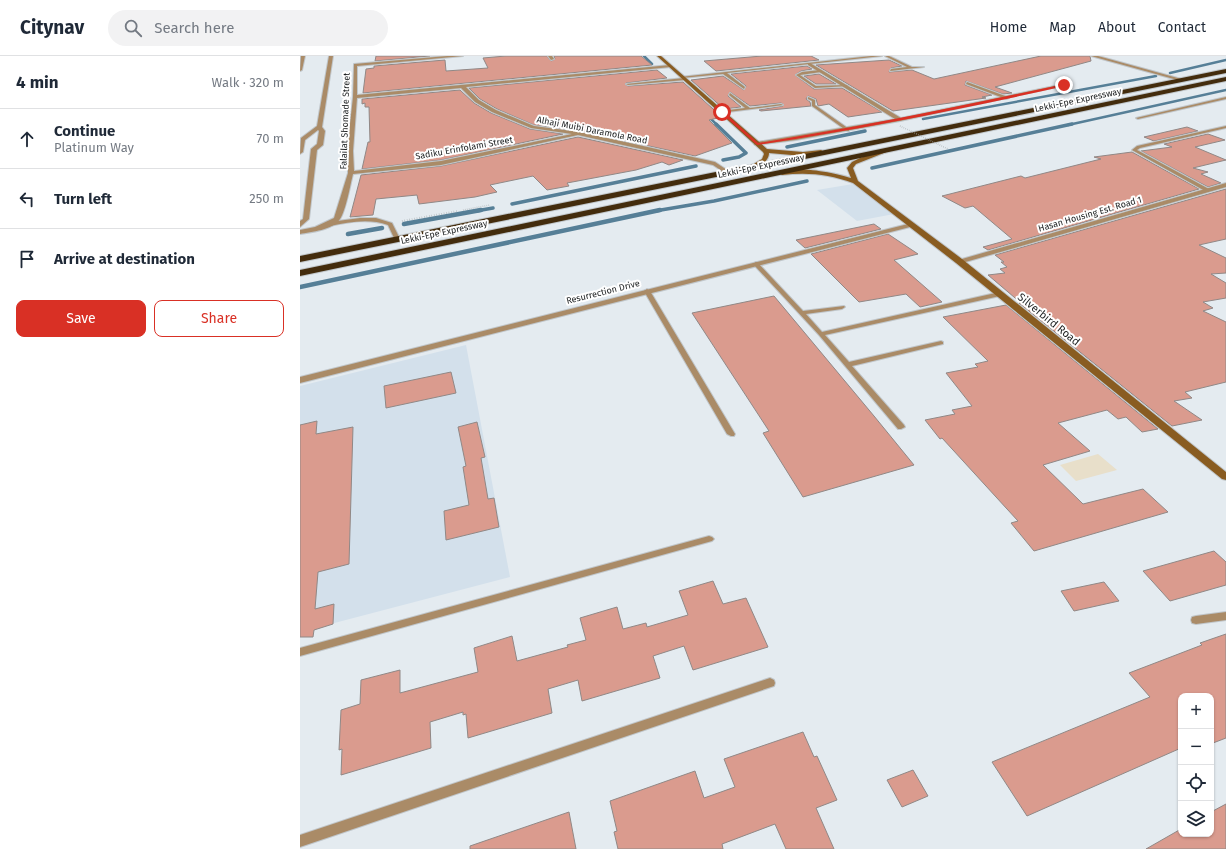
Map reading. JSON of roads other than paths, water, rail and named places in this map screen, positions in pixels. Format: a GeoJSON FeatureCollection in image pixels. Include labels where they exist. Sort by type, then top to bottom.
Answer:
{"type":"FeatureCollection","features":[{"type":"Feature","properties":{"kind":"highway","name":"Lekki-Epe Expressway"},"geometry":{"type":"LineString","coordinates":[[300,259],[1226,71]]}},
{"type":"Feature","properties":{"kind":"highway","name":"Lekki-Epe Expressway"},"geometry":{"type":"LineString","coordinates":[[300,273],[1226,79]]}},
{"type":"Feature","properties":{"kind":"street"},"geometry":{"type":"LineString","coordinates":[[300,67],[303,56]]}},
{"type":"Feature","properties":{"kind":"street"},"geometry":{"type":"LineString","coordinates":[[319,128],[303,139],[300,152],[314,149],[320,145],[322,131],[319,128],[331,56]]}},
{"type":"Feature","properties":{"kind":"street","name":"Falailat Shomade Street"},"geometry":{"type":"LineString","coordinates":[[330,224],[337,219],[351,173],[350,150],[355,97],[355,63],[461,56]]}},
{"type":"Feature","properties":{"kind":"street"},"geometry":{"type":"LineString","coordinates":[[659,56],[765,151],[767,154],[766,158],[762,163],[754,166]]}},
{"type":"Feature","properties":{"kind":"street"},"geometry":{"type":"LineString","coordinates":[[1093,56],[1183,80]]}},
{"type":"Feature","properties":{"kind":"street"},"geometry":{"type":"LineString","coordinates":[[809,64],[900,120]]}},
{"type":"Feature","properties":{"kind":"street"},"geometry":{"type":"LineString","coordinates":[[355,97],[670,66]]}},
{"type":"Feature","properties":{"kind":"street"},"geometry":{"type":"LineString","coordinates":[[757,144],[848,130],[1064,85]]}},
{"type":"Feature","properties":{"kind":"street","name":"Alhaji Muibi Daramola Road"},"geometry":{"type":"LineString","coordinates":[[462,86],[477,101],[494,111],[533,127],[580,134],[715,164],[726,172]]}},
{"type":"Feature","properties":{"kind":"street","name":"Sadiku Erinfolami Street"},"geometry":{"type":"LineString","coordinates":[[351,173],[441,163],[580,134]]}},
{"type":"Feature","properties":{"kind":"street"},"geometry":{"type":"LineString","coordinates":[[303,139],[321,137]]}},
{"type":"Feature","properties":{"kind":"street"},"geometry":{"type":"LineString","coordinates":[[300,225],[306,219],[314,149]]}},
{"type":"Feature","properties":{"kind":"street"},"geometry":{"type":"LineString","coordinates":[[855,182],[850,168],[854,164],[893,149]]}},
{"type":"Feature","properties":{"kind":"street"},"geometry":{"type":"LineString","coordinates":[[765,151],[803,154],[822,152]]}},
{"type":"Feature","properties":{"kind":"street","name":"Silverbird Road"},"geometry":{"type":"LineString","coordinates":[[772,174],[801,171],[822,172],[840,176],[855,182],[959,260],[1226,477]]}},
{"type":"Feature","properties":{"kind":"street","name":"Hasan Housing Est. Road 1"},"geometry":{"type":"LineString","coordinates":[[959,260],[1226,185]]}},
{"type":"Feature","properties":{"kind":"street"},"geometry":{"type":"LineString","coordinates":[[300,232],[318,229],[330,224]]}},
{"type":"Feature","properties":{"kind":"street","name":"Resurrection Drive"},"geometry":{"type":"LineString","coordinates":[[300,380],[912,225]]}},
{"type":"Feature","properties":{"kind":"lane"},"geometry":{"type":"LineString","coordinates":[[628,84],[880,56]]}},
{"type":"Feature","properties":{"kind":"lane"},"geometry":{"type":"LineString","coordinates":[[887,56],[911,68]]}},
{"type":"Feature","properties":{"kind":"lane"},"geometry":{"type":"LineString","coordinates":[[891,70],[922,66]]}},
{"type":"Feature","properties":{"kind":"lane"},"geometry":{"type":"LineString","coordinates":[[820,71],[802,73],[798,75],[815,87],[846,86]]}},
{"type":"Feature","properties":{"kind":"lane"},"geometry":{"type":"LineString","coordinates":[[724,73],[744,88]]}},
{"type":"Feature","properties":{"kind":"lane"},"geometry":{"type":"LineString","coordinates":[[967,83],[1007,98]]}},
{"type":"Feature","properties":{"kind":"lane"},"geometry":{"type":"LineString","coordinates":[[730,94],[748,109]]}},
{"type":"Feature","properties":{"kind":"lane"},"geometry":{"type":"LineString","coordinates":[[809,98],[814,101],[813,105],[848,130]]}},
{"type":"Feature","properties":{"kind":"lane"},"geometry":{"type":"LineString","coordinates":[[1138,118],[1226,98]]}},
{"type":"Feature","properties":{"kind":"lane"},"geometry":{"type":"LineString","coordinates":[[722,112],[781,105]]}},
{"type":"Feature","properties":{"kind":"lane"},"geometry":{"type":"LineString","coordinates":[[1207,190],[1134,150],[1138,147],[1226,127]]}},
{"type":"Feature","properties":{"kind":"lane"},"geometry":{"type":"LineString","coordinates":[[330,224],[375,219],[388,223],[397,239]]}},
{"type":"Feature","properties":{"kind":"lane"},"geometry":{"type":"LineString","coordinates":[[756,264],[821,334],[901,427]]}},
{"type":"Feature","properties":{"kind":"lane"},"geometry":{"type":"LineString","coordinates":[[647,291],[731,434]]}},
{"type":"Feature","properties":{"kind":"lane"},"geometry":{"type":"LineString","coordinates":[[821,334],[1000,294]]}},
{"type":"Feature","properties":{"kind":"lane"},"geometry":{"type":"LineString","coordinates":[[802,313],[842,306]]}},
{"type":"Feature","properties":{"kind":"lane"},"geometry":{"type":"LineString","coordinates":[[847,365],[941,344]]}},
{"type":"Feature","properties":{"kind":"lane"},"geometry":{"type":"LineString","coordinates":[[300,652],[709,539]]}},
{"type":"Feature","properties":{"kind":"lane"},"geometry":{"type":"LineString","coordinates":[[1196,620],[1226,616]]}},
{"type":"Feature","properties":{"kind":"lane"},"geometry":{"type":"LineString","coordinates":[[300,841],[770,683]]}},
{"type":"Feature","properties":{"kind":"waterway"},"geometry":{"type":"LineString","coordinates":[[644,56],[652,64]]}},
{"type":"Feature","properties":{"kind":"waterway"},"geometry":{"type":"LineString","coordinates":[[1170,73],[1226,60]]}},
{"type":"Feature","properties":{"kind":"waterway"},"geometry":{"type":"LineString","coordinates":[[923,119],[1156,76]]}},
{"type":"Feature","properties":{"kind":"waterway"},"geometry":{"type":"LineString","coordinates":[[1068,125],[1226,90]]}},
{"type":"Feature","properties":{"kind":"waterway"},"geometry":{"type":"LineString","coordinates":[[707,115],[716,124]]}},
{"type":"Feature","properties":{"kind":"waterway"},"geometry":{"type":"LineString","coordinates":[[716,124],[746,153],[739,157],[723,160]]}},
{"type":"Feature","properties":{"kind":"waterway"},"geometry":{"type":"LineString","coordinates":[[872,168],[1072,124]]}},
{"type":"Feature","properties":{"kind":"waterway"},"geometry":{"type":"LineString","coordinates":[[787,147],[865,131]]}},
{"type":"Feature","properties":{"kind":"waterway"},"geometry":{"type":"LineString","coordinates":[[512,204],[696,166]]}},
{"type":"Feature","properties":{"kind":"waterway"},"geometry":{"type":"LineString","coordinates":[[657,211],[714,201],[807,181]]}},
{"type":"Feature","properties":{"kind":"waterway"},"geometry":{"type":"LineString","coordinates":[[476,211],[493,208]]}},
{"type":"Feature","properties":{"kind":"waterway"},"geometry":{"type":"LineString","coordinates":[[404,224],[481,210]]}},
{"type":"Feature","properties":{"kind":"waterway"},"geometry":{"type":"LineString","coordinates":[[300,287],[657,211]]}},
{"type":"Feature","properties":{"kind":"waterway"},"geometry":{"type":"LineString","coordinates":[[348,234],[382,228]]}}]}
